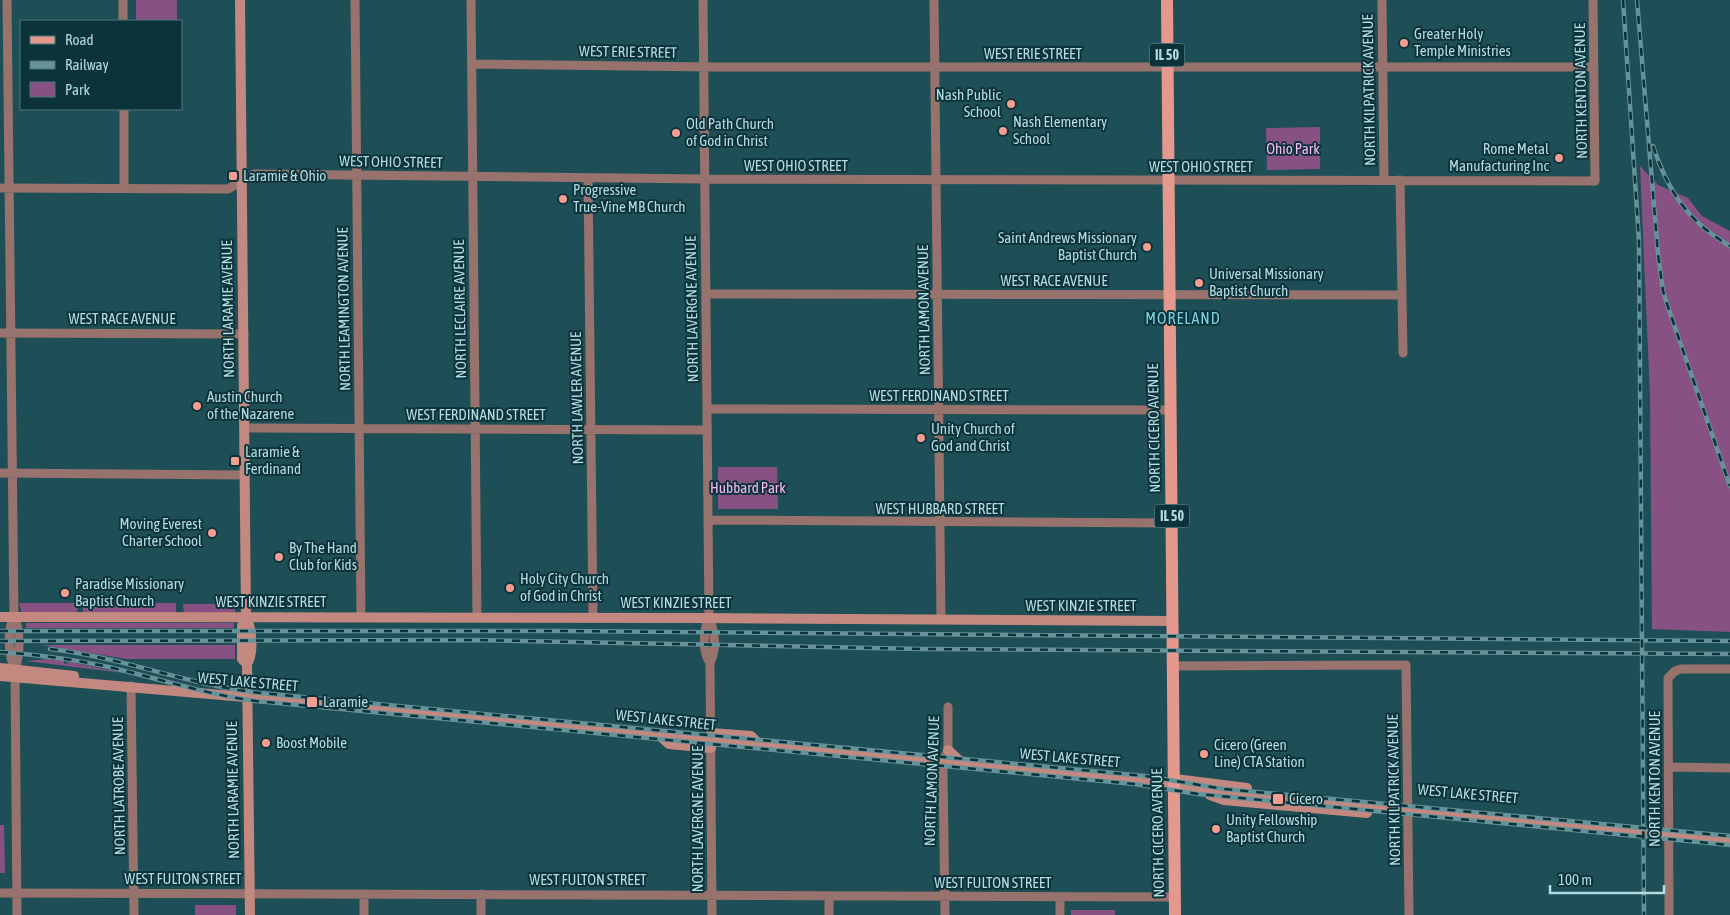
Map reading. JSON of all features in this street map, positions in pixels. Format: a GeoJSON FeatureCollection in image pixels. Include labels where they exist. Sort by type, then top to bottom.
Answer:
{"type":"FeatureCollection","features":[{"type":"Feature","properties":{"kind":"main road","name":"NORTH LARAMIE AVENUE"},"geometry":{"type":"LineString","coordinates":[[240,0],[246,617],[250,634],[250,659],[247,664],[250,915]]}},
{"type":"Feature","properties":{"kind":"main road","name":"NORTH CICERO AVENUE"},"geometry":{"type":"LineString","coordinates":[[1167,0],[1175,915]]}},
{"type":"Feature","properties":{"kind":"main road","name":"WEST KINZIE STREET"},"geometry":{"type":"LineString","coordinates":[[0,617],[477,617],[1173,621]]}},
{"type":"Feature","properties":{"kind":"main road","name":"WEST LAKE STREET"},"geometry":{"type":"LineString","coordinates":[[0,668],[15,673],[119,687],[131,686],[963,764],[1213,785],[1408,810]]}},
{"type":"Feature","properties":{"kind":"main road","name":"WEST LAKE STREET"},"geometry":{"type":"LineString","coordinates":[[0,676],[15,673]]}},
{"type":"Feature","properties":{"kind":"main road"},"geometry":{"type":"LineString","coordinates":[[659,735],[669,744],[751,736],[759,744]]}},
{"type":"Feature","properties":{"kind":"main road"},"geometry":{"type":"LineString","coordinates":[[948,750],[963,764]]}},
{"type":"Feature","properties":{"kind":"main road","name":"WEST LAKE STREET"},"geometry":{"type":"LineString","coordinates":[[1174,782],[1198,790],[1730,840]]}},
{"type":"Feature","properties":{"kind":"main road","name":"WEST LAKE STREET"},"geometry":{"type":"LineString","coordinates":[[1669,834],[1730,834]]}},
{"type":"Feature","properties":{"kind":"main road","name":"WEST LAKE STREET"},"geometry":{"type":"LineString","coordinates":[[1669,834],[1730,847]]}},
{"type":"Feature","properties":{"kind":"street"},"geometry":{"type":"LineString","coordinates":[[7,0],[5,188],[11,333],[14,617],[18,624],[18,661],[15,673],[17,915]]}},
{"type":"Feature","properties":{"kind":"street"},"geometry":{"type":"LineString","coordinates":[[123,0],[123,20]]}},
{"type":"Feature","properties":{"kind":"street","name":"NORTH LEAMINGTON AVENUE"},"geometry":{"type":"LineString","coordinates":[[355,0],[361,617]]}},
{"type":"Feature","properties":{"kind":"street","name":"NORTH LECLAIRE AVENUE"},"geometry":{"type":"LineString","coordinates":[[471,0],[477,617]]}},
{"type":"Feature","properties":{"kind":"street","name":"NORTH LAVERGNE AVENUE"},"geometry":{"type":"LineString","coordinates":[[703,0],[709,618],[714,627],[714,656],[710,663],[712,915]]}},
{"type":"Feature","properties":{"kind":"street","name":"NORTH LAMON AVENUE"},"geometry":{"type":"LineString","coordinates":[[934,0],[941,620]]}},
{"type":"Feature","properties":{"kind":"street","name":"NORTH KILPATRICK AVENUE"},"geometry":{"type":"LineString","coordinates":[[1382,0],[1384,180]]}},
{"type":"Feature","properties":{"kind":"street","name":"NORTH KENTON AVENUE"},"geometry":{"type":"LineString","coordinates":[[1594,0],[1596,181]]}},
{"type":"Feature","properties":{"kind":"street","name":"WEST ERIE STREET"},"geometry":{"type":"LineString","coordinates":[[472,64],[704,67],[1594,67]]}},
{"type":"Feature","properties":{"kind":"street"},"geometry":{"type":"LineString","coordinates":[[124,110],[124,188]]}},
{"type":"Feature","properties":{"kind":"street","name":"WEST OHIO STREET"},"geometry":{"type":"LineString","coordinates":[[5,188],[228,189],[254,174],[705,179],[1596,181]]}},
{"type":"Feature","properties":{"kind":"street","name":"NORTH LAWLER AVENUE"},"geometry":{"type":"LineString","coordinates":[[588,178],[593,618]]}},
{"type":"Feature","properties":{"kind":"street"},"geometry":{"type":"LineString","coordinates":[[1400,180],[1403,353]]}},
{"type":"Feature","properties":{"kind":"street","name":"WEST RACE AVENUE"},"geometry":{"type":"LineString","coordinates":[[706,294],[1402,295]]}},
{"type":"Feature","properties":{"kind":"street","name":"WEST RACE AVENUE"},"geometry":{"type":"LineString","coordinates":[[0,333],[244,334]]}},
{"type":"Feature","properties":{"kind":"street","name":"WEST FERDINAND STREET"},"geometry":{"type":"LineString","coordinates":[[707,409],[1171,410]]}},
{"type":"Feature","properties":{"kind":"street","name":"WEST FERDINAND STREET"},"geometry":{"type":"LineString","coordinates":[[245,428],[707,430]]}},
{"type":"Feature","properties":{"kind":"street"},"geometry":{"type":"LineString","coordinates":[[0,473],[245,475]]}},
{"type":"Feature","properties":{"kind":"street","name":"WEST HUBBARD STREET"},"geometry":{"type":"LineString","coordinates":[[708,520],[1172,523]]}},
{"type":"Feature","properties":{"kind":"street","name":"NORTH KILPATRICK AVENUE"},"geometry":{"type":"LineString","coordinates":[[1173,666],[1406,665],[1409,915]]}},
{"type":"Feature","properties":{"kind":"street","name":"NORTH KENTON AVENUE"},"geometry":{"type":"LineString","coordinates":[[1669,915],[1668,682],[1670,674],[1681,670],[1730,669]]}},
{"type":"Feature","properties":{"kind":"street","name":"NORTH LATROBE AVENUE"},"geometry":{"type":"LineString","coordinates":[[131,686],[134,915]]}},
{"type":"Feature","properties":{"kind":"street","name":"NORTH LAMON AVENUE"},"geometry":{"type":"LineString","coordinates":[[945,915],[943,762],[948,750],[948,707]]}},
{"type":"Feature","properties":{"kind":"street"},"geometry":{"type":"LineString","coordinates":[[1668,767],[1730,768]]}},
{"type":"Feature","properties":{"kind":"street","name":"WEST FULTON STREET"},"geometry":{"type":"LineString","coordinates":[[0,893],[1175,897]]}},
{"type":"Feature","properties":{"kind":"street"},"geometry":{"type":"LineString","coordinates":[[364,894],[364,915]]}},
{"type":"Feature","properties":{"kind":"street"},"geometry":{"type":"LineString","coordinates":[[481,894],[481,915]]}},
{"type":"Feature","properties":{"kind":"street"},"geometry":{"type":"LineString","coordinates":[[829,897],[829,915]]}},
{"type":"Feature","properties":{"kind":"street"},"geometry":{"type":"LineString","coordinates":[[1060,897],[1060,915]]}},
{"type":"Feature","properties":{"kind":"green space"},"geometry":{"type":"Polygon","coordinates":[[[136,0],[177,0],[177,20],[136,20],[136,0]]]}},
{"type":"Feature","properties":{"kind":"green space","name":"Ohio Park"},"geometry":{"type":"Polygon","coordinates":[[[1320,127],[1320,169],[1267,170],[1266,128],[1320,127]]]}},
{"type":"Feature","properties":{"kind":"green space"},"geometry":{"type":"Polygon","coordinates":[[[1640,166],[1658,185],[1688,198],[1702,216],[1730,231],[1730,632],[1652,629],[1650,396],[1640,166]]]}},
{"type":"Feature","properties":{"kind":"green space","name":"Hubbard Park"},"geometry":{"type":"Polygon","coordinates":[[[718,467],[777,467],[778,509],[718,509],[718,467]]]}},
{"type":"Feature","properties":{"kind":"green space"},"geometry":{"type":"Polygon","coordinates":[[[19,603],[78,603],[77,614],[22,614],[19,603]]]}},
{"type":"Feature","properties":{"kind":"green space"},"geometry":{"type":"Polygon","coordinates":[[[83,603],[176,603],[176,614],[83,612],[83,603]]]}},
{"type":"Feature","properties":{"kind":"green space"},"geometry":{"type":"Polygon","coordinates":[[[183,604],[235,604],[235,614],[184,613],[183,604]]]}},
{"type":"Feature","properties":{"kind":"green space"},"geometry":{"type":"Polygon","coordinates":[[[26,623],[234,623],[234,628],[26,628],[26,623]]]}},
{"type":"Feature","properties":{"kind":"green space"},"geometry":{"type":"Polygon","coordinates":[[[42,645],[235,645],[235,659],[126,659],[42,645]]]}},
{"type":"Feature","properties":{"kind":"green space"},"geometry":{"type":"Polygon","coordinates":[[[48,659],[64,661],[64,664],[70,662],[123,673],[26,661],[48,659]]]}},
{"type":"Feature","properties":{"kind":"green space"},"geometry":{"type":"Polygon","coordinates":[[[0,825],[4,825],[5,873],[0,873],[0,825]]]}},
{"type":"Feature","properties":{"kind":"green space"},"geometry":{"type":"Polygon","coordinates":[[[195,905],[236,905],[236,915],[195,915],[195,905]]]}},
{"type":"Feature","properties":{"kind":"green space"},"geometry":{"type":"Polygon","coordinates":[[[1071,910],[1115,910],[1115,915],[1071,915],[1071,910]]]}},
{"type":"Feature","properties":{"kind":"railway"},"geometry":{"type":"LineString","coordinates":[[1623,0],[1639,241],[1644,915]]}},
{"type":"Feature","properties":{"kind":"railway"},"geometry":{"type":"LineString","coordinates":[[1637,0],[1658,254],[1663,291],[1730,486]]}},
{"type":"Feature","properties":{"kind":"railway"},"geometry":{"type":"LineString","coordinates":[[1653,146],[1665,177],[1681,204],[1702,226],[1730,246]]}},
{"type":"Feature","properties":{"kind":"railway"},"geometry":{"type":"LineString","coordinates":[[0,631],[563,631],[1730,641]]}},
{"type":"Feature","properties":{"kind":"railway"},"geometry":{"type":"LineString","coordinates":[[0,641],[477,640],[921,649],[1730,654]]}},
{"type":"Feature","properties":{"kind":"railway"},"geometry":{"type":"LineString","coordinates":[[50,649],[103,658],[207,684],[260,693],[1145,776],[1224,789],[1730,836]]}},
{"type":"Feature","properties":{"kind":"railway"},"geometry":{"type":"LineString","coordinates":[[0,652],[46,656],[91,663],[205,691],[256,701],[1134,784],[1198,794],[1730,845]]}},
{"type":"Feature","properties":{"kind":"place","name":"Greater Holy Temple Ministries"},"geometry":{"type":"Point","coordinates":[1404,43]}},
{"type":"Feature","properties":{"kind":"place","name":"Nash Public School"},"geometry":{"type":"Point","coordinates":[1011,104]}},
{"type":"Feature","properties":{"kind":"place","name":"Nash Elementary School"},"geometry":{"type":"Point","coordinates":[1003,131]}},
{"type":"Feature","properties":{"kind":"place","name":"Old Path Church of God in Christ"},"geometry":{"type":"Point","coordinates":[676,133]}},
{"type":"Feature","properties":{"kind":"place","name":"Rome Metal Manufacturing Inc"},"geometry":{"type":"Point","coordinates":[1559,158]}},
{"type":"Feature","properties":{"kind":"place","name":"Laramie & Ohio"},"geometry":{"type":"Point","coordinates":[233,176]}},
{"type":"Feature","properties":{"kind":"place","name":"Progressive True-Vine MB Church"},"geometry":{"type":"Point","coordinates":[563,199]}},
{"type":"Feature","properties":{"kind":"place","name":"Saint Andrews Missionary Baptist Church"},"geometry":{"type":"Point","coordinates":[1147,247]}},
{"type":"Feature","properties":{"kind":"place","name":"Universal Missionary Baptist Church"},"geometry":{"type":"Point","coordinates":[1199,283]}},
{"type":"Feature","properties":{"kind":"place","name":"Austin Church of the Nazarene"},"geometry":{"type":"Point","coordinates":[197,406]}},
{"type":"Feature","properties":{"kind":"place","name":"Unity Church of God and Christ"},"geometry":{"type":"Point","coordinates":[921,438]}},
{"type":"Feature","properties":{"kind":"place","name":"Laramie & Ferdinand"},"geometry":{"type":"Point","coordinates":[235,461]}},
{"type":"Feature","properties":{"kind":"place","name":"Moving Everest Charter School"},"geometry":{"type":"Point","coordinates":[212,533]}},
{"type":"Feature","properties":{"kind":"place","name":"By The Hand Club for Kids"},"geometry":{"type":"Point","coordinates":[279,557]}},
{"type":"Feature","properties":{"kind":"place","name":"Holy City Church of God in Christ"},"geometry":{"type":"Point","coordinates":[510,588]}},
{"type":"Feature","properties":{"kind":"place","name":"Paradise Missionary Baptist Church"},"geometry":{"type":"Point","coordinates":[65,593]}},
{"type":"Feature","properties":{"kind":"place","name":"Laramie"},"geometry":{"type":"Point","coordinates":[312,702]}},
{"type":"Feature","properties":{"kind":"place","name":"Boost Mobile"},"geometry":{"type":"Point","coordinates":[266,743]}},
{"type":"Feature","properties":{"kind":"place","name":"Cicero (Green Line) CTA Station"},"geometry":{"type":"Point","coordinates":[1204,754]}},
{"type":"Feature","properties":{"kind":"place","name":"Cicero"},"geometry":{"type":"Point","coordinates":[1278,799]}},
{"type":"Feature","properties":{"kind":"place","name":"Unity Fellowship Baptist Church"},"geometry":{"type":"Point","coordinates":[1216,829]}},
{"type":"Feature","properties":{"kind":"district","name":"MORELAND"},"geometry":{"type":"Point","coordinates":[1183,318]}}]}
